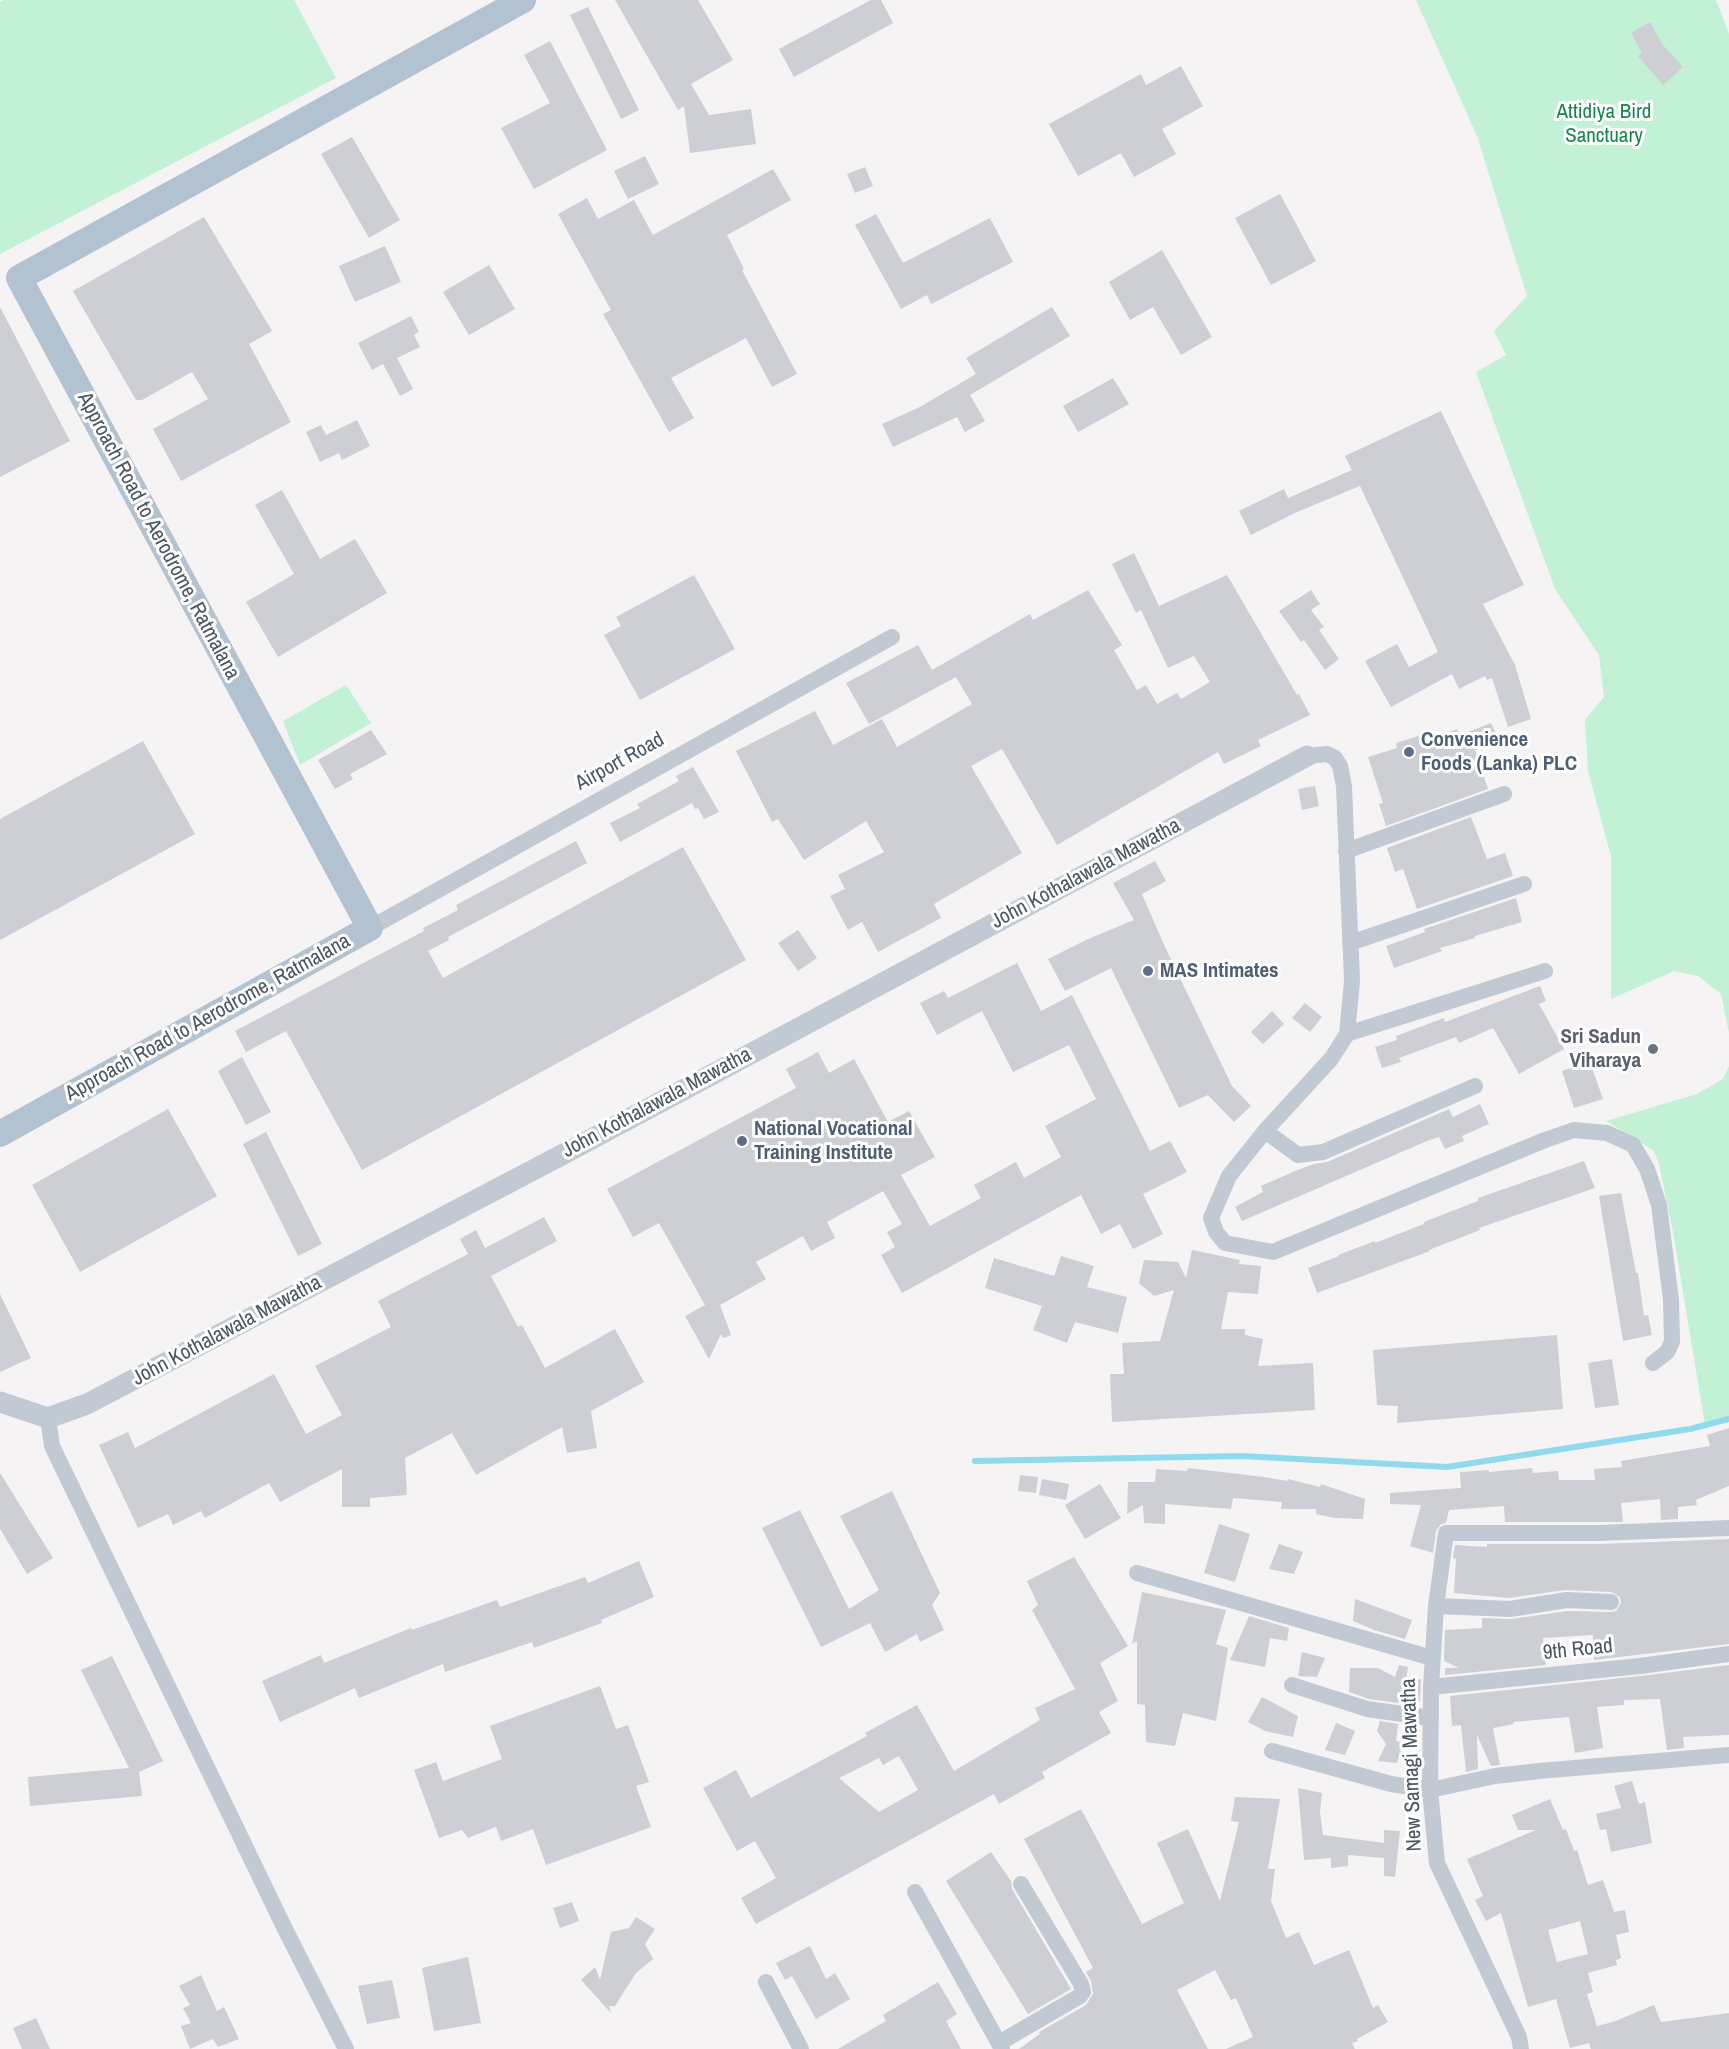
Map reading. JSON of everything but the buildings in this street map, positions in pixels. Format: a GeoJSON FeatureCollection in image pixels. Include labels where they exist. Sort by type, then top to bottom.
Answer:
{"type":"FeatureCollection","features":[{"type":"Feature","properties":{"kind":"main road","name":"Approach Road to Aerodrome, Ratmalana"},"geometry":{"type":"LineString","coordinates":[[0,1134],[370,928],[19,278],[523,0]]}},
{"type":"Feature","properties":{"kind":"street","name":"Airport Road"},"geometry":{"type":"LineString","coordinates":[[370,928],[892,636]]}},
{"type":"Feature","properties":{"kind":"street"},"geometry":{"type":"LineString","coordinates":[[1307,756],[1327,754],[1335,758],[1340,766],[1344,786],[1352,981],[1347,1034],[1331,1059],[1264,1131],[1228,1176],[1211,1218],[1216,1232],[1225,1243],[1273,1252],[1545,1140],[1574,1130],[1607,1133],[1633,1144],[1647,1169],[1659,1205],[1671,1300],[1672,1342],[1667,1352],[1653,1363]]}},
{"type":"Feature","properties":{"kind":"street","name":"John Kothalawala Mawatha"},"geometry":{"type":"LineString","coordinates":[[48,1418],[87,1404],[546,1163],[1307,756]]}},
{"type":"Feature","properties":{"kind":"street"},"geometry":{"type":"LineString","coordinates":[[1346,851],[1504,794]]}},
{"type":"Feature","properties":{"kind":"street"},"geometry":{"type":"LineString","coordinates":[[1350,943],[1524,884]]}},
{"type":"Feature","properties":{"kind":"street"},"geometry":{"type":"LineString","coordinates":[[1347,1034],[1545,971]]}},
{"type":"Feature","properties":{"kind":"street"},"geometry":{"type":"LineString","coordinates":[[1264,1131],[1298,1155],[1323,1152],[1475,1086]]}},
{"type":"Feature","properties":{"kind":"street"},"geometry":{"type":"LineString","coordinates":[[0,1402],[48,1418],[52,1446],[285,1929],[346,2049]]}},
{"type":"Feature","properties":{"kind":"street","name":"New Samagi Mawatha"},"geometry":{"type":"LineString","coordinates":[[1521,2049],[1519,2037],[1437,1863],[1430,1790],[1431,1687],[1436,1606],[1446,1533],[1599,1533],[1729,1528]]}},
{"type":"Feature","properties":{"kind":"street"},"geometry":{"type":"LineString","coordinates":[[1137,1572],[1432,1658]]}},
{"type":"Feature","properties":{"kind":"street"},"geometry":{"type":"LineString","coordinates":[[1436,1606],[1510,1609],[1567,1600],[1611,1602]]}},
{"type":"Feature","properties":{"kind":"street","name":"9th Road"},"geometry":{"type":"LineString","coordinates":[[1431,1687],[1640,1666],[1729,1654]]}},
{"type":"Feature","properties":{"kind":"street"},"geometry":{"type":"LineString","coordinates":[[1292,1685],[1367,1709],[1431,1718]]}},
{"type":"Feature","properties":{"kind":"street"},"geometry":{"type":"LineString","coordinates":[[1272,1751],[1391,1784],[1430,1790],[1495,1776],[1729,1755]]}},
{"type":"Feature","properties":{"kind":"street"},"geometry":{"type":"LineString","coordinates":[[915,1892],[1000,2046],[1083,1992],[1081,1984],[1021,1884]]}},
{"type":"Feature","properties":{"kind":"street"},"geometry":{"type":"LineString","coordinates":[[766,1982],[801,2049]]}},
{"type":"Feature","properties":{"kind":"green space"},"geometry":{"type":"Polygon","coordinates":[[[4,0],[294,0],[336,78],[0,254],[0,2],[4,0]]]}},
{"type":"Feature","properties":{"kind":"green space","name":"Attidiya Bird Sanctuary"},"geometry":{"type":"Polygon","coordinates":[[[1416,0],[1716,0],[1729,34],[1729,1033],[1721,994],[1698,976],[1674,971],[1611,999],[1611,856],[1588,771],[1585,720],[1604,697],[1599,655],[1555,589],[1476,372],[1506,355],[1494,331],[1527,296],[1477,136],[1416,0]]]}},
{"type":"Feature","properties":{"kind":"green space"},"geometry":{"type":"Polygon","coordinates":[[[346,685],[371,723],[300,765],[283,721],[346,685]]]}},
{"type":"Feature","properties":{"kind":"green space"},"geometry":{"type":"Polygon","coordinates":[[[1729,1066],[1729,1419],[1705,1425],[1673,1232],[1659,1164],[1654,1151],[1606,1121],[1697,1094],[1723,1079],[1729,1066]]]}},
{"type":"Feature","properties":{"kind":"waterway"},"geometry":{"type":"LineString","coordinates":[[975,1461],[1242,1456],[1447,1467],[1690,1429],[1729,1419]]}},
{"type":"Feature","properties":{"kind":"place","name":"Convenience Foods (Lanka) PLC"},"geometry":{"type":"Point","coordinates":[1409,752]}},
{"type":"Feature","properties":{"kind":"place","name":"MAS Intimates"},"geometry":{"type":"Point","coordinates":[1148,971]}},
{"type":"Feature","properties":{"kind":"place","name":"Sri Sadun Viharaya"},"geometry":{"type":"Point","coordinates":[1653,1049]}},
{"type":"Feature","properties":{"kind":"place","name":"National Vocational Training Institute"},"geometry":{"type":"Point","coordinates":[742,1141]}}]}
